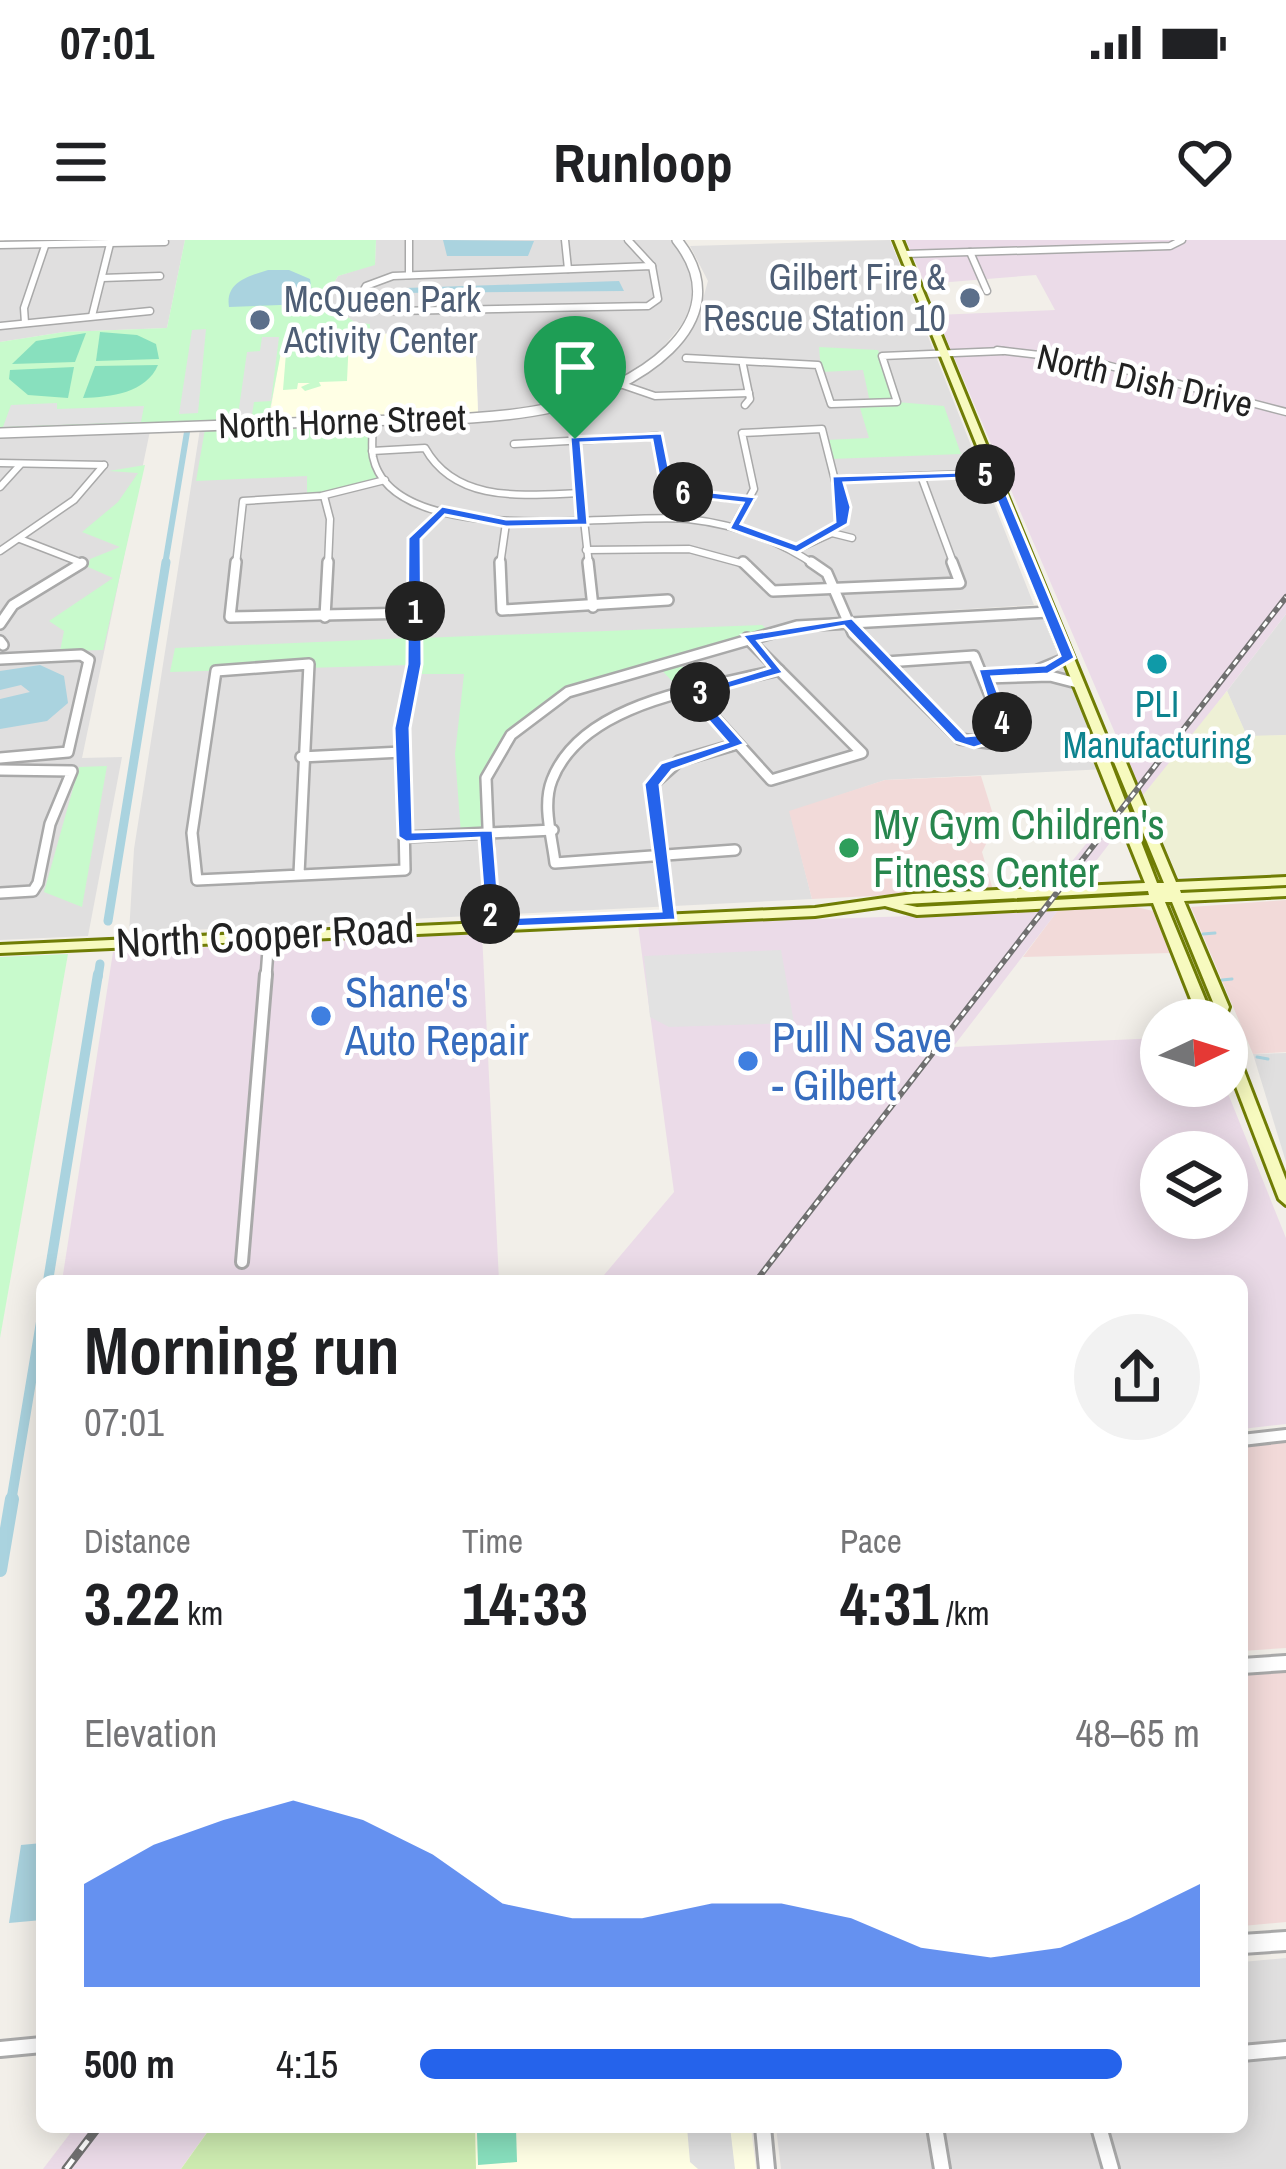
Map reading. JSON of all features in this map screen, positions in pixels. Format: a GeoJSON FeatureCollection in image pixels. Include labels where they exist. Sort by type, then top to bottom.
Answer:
{"type":"FeatureCollection","features":[{"type":"Feature","properties":{"kind":"main road"},"geometry":{"type":"LineString","coordinates":[[898,240],[1101,739],[1114,748],[1219,999]]}},
{"type":"Feature","properties":{"kind":"main road"},"geometry":{"type":"LineString","coordinates":[[1101,739],[1097,748],[1198,999]]}},
{"type":"Feature","properties":{"kind":"main road","name":"North Cooper Road"},"geometry":{"type":"LineString","coordinates":[[1174,892],[1286,880]]}},
{"type":"Feature","properties":{"kind":"main road","name":"North Cooper Road"},"geometry":{"type":"LineString","coordinates":[[0,949],[888,905],[917,911],[1174,892],[1286,892]]}},
{"type":"Feature","properties":{"kind":"main road"},"geometry":{"type":"LineString","coordinates":[[1248,1100],[1286,1199]]}},
{"type":"Feature","properties":{"kind":"street"},"geometry":{"type":"LineString","coordinates":[[409,240],[409,274]]}},
{"type":"Feature","properties":{"kind":"street"},"geometry":{"type":"LineString","coordinates":[[565,240],[568,269]]}},
{"type":"Feature","properties":{"kind":"street"},"geometry":{"type":"LineString","coordinates":[[630,240],[654,266],[658,299],[648,307],[395,311],[374,308],[361,295],[381,278],[409,274],[654,266]]}},
{"type":"Feature","properties":{"kind":"street"},"geometry":{"type":"LineString","coordinates":[[620,385],[655,362],[697,311],[701,274],[677,240]]}},
{"type":"Feature","properties":{"kind":"street"},"geometry":{"type":"LineString","coordinates":[[1044,240],[1049,249]]}},
{"type":"Feature","properties":{"kind":"street"},"geometry":{"type":"LineString","coordinates":[[0,242],[44,246],[166,242]]}},
{"type":"Feature","properties":{"kind":"street"},"geometry":{"type":"LineString","coordinates":[[904,254],[1182,242]]}},
{"type":"Feature","properties":{"kind":"street"},"geometry":{"type":"LineString","coordinates":[[92,316],[110,244]]}},
{"type":"Feature","properties":{"kind":"street"},"geometry":{"type":"LineString","coordinates":[[25,322],[44,246]]}},
{"type":"Feature","properties":{"kind":"street"},"geometry":{"type":"LineString","coordinates":[[970,252],[987,290]]}},
{"type":"Feature","properties":{"kind":"street"},"geometry":{"type":"LineString","coordinates":[[102,278],[160,276]]}},
{"type":"Feature","properties":{"kind":"street"},"geometry":{"type":"LineString","coordinates":[[0,326],[150,310]]}},
{"type":"Feature","properties":{"kind":"street","name":"North Dish Drive"},"geometry":{"type":"LineString","coordinates":[[743,365],[818,365],[832,404],[897,402],[882,356],[1004,351],[1091,361],[1286,412]]}},
{"type":"Feature","properties":{"kind":"street"},"geometry":{"type":"LineString","coordinates":[[686,358],[743,365],[749,393],[745,405]]}},
{"type":"Feature","properties":{"kind":"street","name":"North Horne Street"},"geometry":{"type":"LineString","coordinates":[[0,433],[523,412],[620,385],[655,395],[749,393]]}},
{"type":"Feature","properties":{"kind":"street"},"geometry":{"type":"LineString","coordinates":[[373,420],[372,451],[385,480],[442,510],[506,523],[688,519],[734,526],[797,549],[838,588],[847,621],[886,662],[960,739],[1004,739],[974,656],[886,662]]}},
{"type":"Feature","properties":{"kind":"street"},"geometry":{"type":"LineString","coordinates":[[734,526],[751,500],[754,478],[742,433],[822,429],[844,516],[832,533],[797,549]]}},
{"type":"Feature","properties":{"kind":"street"},"geometry":{"type":"LineString","coordinates":[[514,444],[658,436],[667,491],[751,500]]}},
{"type":"Feature","properties":{"kind":"street"},"geometry":{"type":"LineString","coordinates":[[575,439],[592,607]]}},
{"type":"Feature","properties":{"kind":"street"},"geometry":{"type":"LineString","coordinates":[[372,451],[425,448],[446,475],[480,489],[581,493]]}},
{"type":"Feature","properties":{"kind":"street"},"geometry":{"type":"LineString","coordinates":[[0,463],[104,465],[74,500],[0,550]]}},
{"type":"Feature","properties":{"kind":"street"},"geometry":{"type":"LineString","coordinates":[[0,487],[20,465]]}},
{"type":"Feature","properties":{"kind":"street"},"geometry":{"type":"LineString","coordinates":[[837,479],[992,473]]}},
{"type":"Feature","properties":{"kind":"street"},"geometry":{"type":"LineString","coordinates":[[586,550],[664,547],[710,552],[761,574],[773,591],[960,583],[921,476]]}},
{"type":"Feature","properties":{"kind":"street"},"geometry":{"type":"LineString","coordinates":[[385,480],[324,496],[244,501],[232,621],[415,614]]}},
{"type":"Feature","properties":{"kind":"street"},"geometry":{"type":"LineString","coordinates":[[324,496],[330,519],[325,617]]}},
{"type":"Feature","properties":{"kind":"street"},"geometry":{"type":"LineString","coordinates":[[299,874],[309,664],[220,668],[193,833],[197,880],[405,870],[401,752],[414,664],[416,533],[442,510]]}},
{"type":"Feature","properties":{"kind":"street"},"geometry":{"type":"LineString","coordinates":[[506,523],[499,549],[502,610],[668,600]]}},
{"type":"Feature","properties":{"kind":"street"},"geometry":{"type":"LineString","coordinates":[[832,533],[852,538]]}},
{"type":"Feature","properties":{"kind":"street"},"geometry":{"type":"LineString","coordinates":[[0,624],[13,605],[82,563],[20,539]]}},
{"type":"Feature","properties":{"kind":"street"},"geometry":{"type":"LineString","coordinates":[[492,924],[486,778],[494,758],[527,719],[594,681],[747,638],[847,621],[1049,612]]}},
{"type":"Feature","properties":{"kind":"street"},"geometry":{"type":"LineString","coordinates":[[692,694],[771,780],[862,753],[747,638]]}},
{"type":"Feature","properties":{"kind":"street"},"geometry":{"type":"LineString","coordinates":[[0,658],[86,656],[68,752],[0,758]]}},
{"type":"Feature","properties":{"kind":"street"},"geometry":{"type":"LineString","coordinates":[[984,675],[1048,670],[1067,658]]}},
{"type":"Feature","properties":{"kind":"street"},"geometry":{"type":"LineString","coordinates":[[735,850],[555,863],[552,779],[575,743],[622,715],[779,670]]}},
{"type":"Feature","properties":{"kind":"street"},"geometry":{"type":"LineString","coordinates":[[984,675],[1050,676],[1078,683]]}},
{"type":"Feature","properties":{"kind":"street"},"geometry":{"type":"LineString","coordinates":[[670,916],[652,784],[667,766],[737,744]]}},
{"type":"Feature","properties":{"kind":"street"},"geometry":{"type":"LineString","coordinates":[[301,757],[401,752]]}},
{"type":"Feature","properties":{"kind":"street"},"geometry":{"type":"LineString","coordinates":[[0,770],[70,767],[33,890],[0,893]]}},
{"type":"Feature","properties":{"kind":"street"},"geometry":{"type":"LineString","coordinates":[[406,837],[553,830]]}},
{"type":"Feature","properties":{"kind":"street"},"geometry":{"type":"LineString","coordinates":[[242,1262],[269,936]]}},
{"type":"Feature","properties":{"kind":"street"},"geometry":{"type":"LineString","coordinates":[[1248,1439],[1286,1435]]}},
{"type":"Feature","properties":{"kind":"street"},"geometry":{"type":"LineString","coordinates":[[1248,1666],[1286,1663]]}},
{"type":"Feature","properties":{"kind":"street"},"geometry":{"type":"LineString","coordinates":[[1248,1944],[1286,1941]]}},
{"type":"Feature","properties":{"kind":"street"},"geometry":{"type":"LineString","coordinates":[[0,2049],[36,2046]]}},
{"type":"Feature","properties":{"kind":"street"},"geometry":{"type":"LineString","coordinates":[[1248,2052],[1286,2049]]}},
{"type":"Feature","properties":{"kind":"street"},"geometry":{"type":"LineString","coordinates":[[764,2133],[767,2169]]}},
{"type":"Feature","properties":{"kind":"street"},"geometry":{"type":"LineString","coordinates":[[936,2133],[942,2169]]}},
{"type":"Feature","properties":{"kind":"street"},"geometry":{"type":"LineString","coordinates":[[1102,2133],[1111,2169]]}},
{"type":"Feature","properties":{"kind":"shaded area"},"geometry":{"type":"Polygon","coordinates":[[[5,240],[185,240],[167,328],[64,332],[0,342],[0,244],[5,240]]]}},
{"type":"Feature","properties":{"kind":"shaded area"},"geometry":{"type":"Polygon","coordinates":[[[376,240],[671,240],[689,259],[697,294],[687,318],[659,352],[617,382],[561,402],[478,413],[475,331],[369,334],[369,324],[356,323],[324,301],[338,276],[375,264],[376,240]]]}},
{"type":"Feature","properties":{"kind":"shaded area"},"geometry":{"type":"Polygon","coordinates":[[[890,240],[1034,605],[839,617],[767,630],[1049,612],[1106,769],[885,780],[790,812],[812,899],[129,933],[134,849],[200,429],[492,419],[570,407],[641,378],[697,320],[708,281],[690,246],[890,240]]]}},
{"type":"Feature","properties":{"kind":"shaded area"},"geometry":{"type":"Polygon","coordinates":[[[906,240],[1286,240],[1286,614],[953,1047],[1140,1039],[1140,1107],[1233,1107],[1243,1131],[1140,1131],[1140,1239],[1248,1239],[1248,1143],[1286,1238],[1286,1424],[1248,1428],[1248,1275],[604,1275],[674,1192],[638,925],[1031,912],[1136,782],[936,315],[1055,310],[1036,275],[925,284],[906,240]]]}},
{"type":"Feature","properties":{"kind":"shaded area"},"geometry":{"type":"Polygon","coordinates":[[[206,329],[198,413],[179,414],[192,330],[206,329]]]}},
{"type":"Feature","properties":{"kind":"shaded area"},"geometry":{"type":"Polygon","coordinates":[[[475,331],[478,413],[269,420],[283,337],[475,331]]]}},
{"type":"Feature","properties":{"kind":"shaded area"},"geometry":{"type":"Polygon","coordinates":[[[262,337],[279,337],[271,401],[254,402],[252,415],[238,415],[247,352],[260,351],[262,337]]]}},
{"type":"Feature","properties":{"kind":"shaded area"},"geometry":{"type":"Polygon","coordinates":[[[57,403],[57,409],[144,406],[141,422],[3,427],[11,405],[57,403]]]}},
{"type":"Feature","properties":{"kind":"shaded area"},"geometry":{"type":"Polygon","coordinates":[[[150,431],[82,758],[122,757],[88,936],[0,940],[0,436],[150,431]]]}},
{"type":"Feature","properties":{"kind":"shaded area"},"geometry":{"type":"Polygon","coordinates":[[[1286,614],[1286,735],[1247,737],[1227,691],[1286,614]]]}},
{"type":"Feature","properties":{"kind":"shaded area"},"geometry":{"type":"Polygon","coordinates":[[[1227,691],[1247,736],[1286,735],[1286,876],[1178,877],[1143,795],[1227,691]]]}},
{"type":"Feature","properties":{"kind":"shaded area"},"geometry":{"type":"Polygon","coordinates":[[[981,776],[996,824],[982,852],[993,890],[812,899],[789,811],[885,780],[981,776]]]}},
{"type":"Feature","properties":{"kind":"shaded area"},"geometry":{"type":"Polygon","coordinates":[[[1286,900],[1286,1052],[1253,1054],[1248,1042],[1248,999],[1230,999],[1191,907],[1286,900]]]}},
{"type":"Feature","properties":{"kind":"shaded area"},"geometry":{"type":"Polygon","coordinates":[[[1136,907],[1153,911],[1171,953],[1023,957],[1058,910],[1136,907]]]}},
{"type":"Feature","properties":{"kind":"shaded area"},"geometry":{"type":"Polygon","coordinates":[[[482,933],[499,1275],[63,1275],[113,952],[482,933]]]}},
{"type":"Feature","properties":{"kind":"shaded area"},"geometry":{"type":"Polygon","coordinates":[[[781,950],[794,1023],[669,1027],[650,1017],[644,956],[781,950]]]}},
{"type":"Feature","properties":{"kind":"shaded area"},"geometry":{"type":"Polygon","coordinates":[[[1286,1053],[1286,1162],[1253,1054],[1286,1053]]]}},
{"type":"Feature","properties":{"kind":"shaded area"},"geometry":{"type":"Polygon","coordinates":[[[1286,1441],[1286,1648],[1248,1651],[1248,1445],[1286,1441]]]}},
{"type":"Feature","properties":{"kind":"shaded area"},"geometry":{"type":"Polygon","coordinates":[[[1286,1668],[1286,1922],[1248,1925],[1248,1671],[1286,1668]]]}},
{"type":"Feature","properties":{"kind":"shaded area"},"geometry":{"type":"Polygon","coordinates":[[[1286,1958],[1286,2169],[781,2169],[777,2133],[1248,2133],[1248,1961],[1286,1958]]]}},
{"type":"Feature","properties":{"kind":"shaded area"},"geometry":{"type":"Polygon","coordinates":[[[70,2133],[207,2133],[181,2169],[43,2169],[70,2133]]]}},
{"type":"Feature","properties":{"kind":"shaded area"},"geometry":{"type":"Polygon","coordinates":[[[207,2133],[752,2133],[756,2169],[181,2169],[207,2133]]]}},
{"type":"Feature","properties":{"kind":"shaded area"},"geometry":{"type":"Polygon","coordinates":[[[688,2133],[731,2133],[735,2169],[698,2169],[690,2162],[688,2133]]]}},
{"type":"Feature","properties":{"kind":"green space"},"geometry":{"type":"Polygon","coordinates":[[[185,240],[376,240],[375,265],[338,276],[324,300],[356,323],[370,324],[370,335],[378,335],[377,347],[359,347],[361,335],[284,337],[268,420],[0,430],[0,342],[64,332],[167,328],[185,240]]]}},
{"type":"Feature","properties":{"kind":"green space"},"geometry":{"type":"Polygon","coordinates":[[[100,332],[137,335],[156,344],[159,359],[96,361],[100,332]]]}},
{"type":"Feature","properties":{"kind":"green space"},"geometry":{"type":"Polygon","coordinates":[[[86,333],[75,362],[12,364],[36,341],[86,333]]]}},
{"type":"Feature","properties":{"kind":"green space"},"geometry":{"type":"Polygon","coordinates":[[[349,337],[347,381],[319,382],[321,386],[305,391],[301,387],[310,383],[298,383],[297,389],[283,390],[287,341],[349,337]]]}},
{"type":"Feature","properties":{"kind":"green space"},"geometry":{"type":"Polygon","coordinates":[[[819,347],[878,350],[897,402],[944,406],[961,454],[831,459],[825,440],[869,438],[860,408],[871,407],[863,370],[821,372],[819,347]]]}},
{"type":"Feature","properties":{"kind":"green space"},"geometry":{"type":"Polygon","coordinates":[[[158,365],[136,387],[116,395],[83,398],[95,366],[158,365]]]}},
{"type":"Feature","properties":{"kind":"green space"},"geometry":{"type":"Polygon","coordinates":[[[74,367],[68,398],[28,395],[9,379],[10,370],[74,367]]]}},
{"type":"Feature","properties":{"kind":"green space"},"geometry":{"type":"Polygon","coordinates":[[[369,426],[369,455],[377,480],[307,495],[307,476],[196,481],[205,429],[369,426]]]}},
{"type":"Feature","properties":{"kind":"green space"},"geometry":{"type":"Polygon","coordinates":[[[145,465],[103,650],[60,651],[64,631],[49,621],[113,578],[88,567],[90,559],[120,547],[82,532],[118,502],[138,473],[109,471],[145,465]]]}},
{"type":"Feature","properties":{"kind":"green space"},"geometry":{"type":"Polygon","coordinates":[[[762,625],[770,632],[676,659],[703,691],[686,696],[655,663],[581,689],[536,715],[500,752],[488,776],[487,833],[461,834],[455,754],[464,674],[419,674],[421,638],[762,625]]]}},
{"type":"Feature","properties":{"kind":"green space"},"geometry":{"type":"Polygon","coordinates":[[[410,638],[409,665],[170,672],[175,648],[410,638]]]}},
{"type":"Feature","properties":{"kind":"green space"},"geometry":{"type":"Polygon","coordinates":[[[107,766],[82,907],[44,892],[79,767],[107,766]]]}},
{"type":"Feature","properties":{"kind":"green space"},"geometry":{"type":"Polygon","coordinates":[[[68,954],[0,1338],[0,957],[68,954]]]}},
{"type":"Feature","properties":{"kind":"green space"},"geometry":{"type":"Polygon","coordinates":[[[207,2133],[475,2133],[476,2169],[181,2169],[207,2133]]]}},
{"type":"Feature","properties":{"kind":"green space"},"geometry":{"type":"Polygon","coordinates":[[[477,2133],[516,2133],[517,2162],[478,2165],[477,2133]]]}},
{"type":"Feature","properties":{"kind":"water"},"geometry":{"type":"Polygon","coordinates":[[[443,240],[534,241],[528,256],[447,256],[443,240]]]}},
{"type":"Feature","properties":{"kind":"water"},"geometry":{"type":"Polygon","coordinates":[[[268,270],[289,270],[310,279],[313,299],[306,304],[229,307],[235,286],[268,270]]]}},
{"type":"Feature","properties":{"kind":"water"},"geometry":{"type":"Polygon","coordinates":[[[619,281],[624,291],[398,293],[405,288],[619,281]]]}},
{"type":"Feature","properties":{"kind":"water"},"geometry":{"type":"Polygon","coordinates":[[[40,665],[64,676],[68,703],[47,721],[0,729],[0,699],[30,692],[21,685],[0,690],[0,671],[40,665]]]}},
{"type":"Feature","properties":{"kind":"water"},"geometry":{"type":"Polygon","coordinates":[[[36,1844],[36,1921],[9,1923],[21,1845],[36,1844]]]}},
{"type":"Feature","properties":{"kind":"waterway"},"geometry":{"type":"LineString","coordinates":[[165,565],[187,432]]}},
{"type":"Feature","properties":{"kind":"waterway"},"geometry":{"type":"LineString","coordinates":[[108,921],[166,562]]}},
{"type":"Feature","properties":{"kind":"waterway"},"geometry":{"type":"LineString","coordinates":[[1203,934],[1215,933]]}},
{"type":"Feature","properties":{"kind":"waterway"},"geometry":{"type":"LineString","coordinates":[[98,977],[100,964]]}},
{"type":"Feature","properties":{"kind":"waterway"},"geometry":{"type":"LineString","coordinates":[[49,1275],[98,974]]}},
{"type":"Feature","properties":{"kind":"waterway"},"geometry":{"type":"LineString","coordinates":[[1222,980],[1232,979]]}},
{"type":"Feature","properties":{"kind":"waterway"},"geometry":{"type":"LineString","coordinates":[[1257,1057],[1268,1059]]}},
{"type":"Feature","properties":{"kind":"waterway"},"geometry":{"type":"LineString","coordinates":[[11,1502],[36,1352]]}},
{"type":"Feature","properties":{"kind":"waterway"},"geometry":{"type":"LineString","coordinates":[[0,1570],[12,1499]]}},
{"type":"Feature","properties":{"kind":"railway"},"geometry":{"type":"LineString","coordinates":[[761,1275],[1286,597]]}},
{"type":"Feature","properties":{"kind":"railway"},"geometry":{"type":"LineString","coordinates":[[66,2169],[93,2133]]}},
{"type":"Feature","properties":{"kind":"place","name":"Gilbert Fire & Rescue Station 10"},"geometry":{"type":"Point","coordinates":[970,298]}},
{"type":"Feature","properties":{"kind":"place","name":"McQueen Park Activity Center"},"geometry":{"type":"Point","coordinates":[260,320]}},
{"type":"Feature","properties":{"kind":"place","name":"PLI Manufacturing"},"geometry":{"type":"Point","coordinates":[1157,664]}},
{"type":"Feature","properties":{"kind":"place","name":"My Gym Children's Fitness Center"},"geometry":{"type":"Point","coordinates":[849,848]}},
{"type":"Feature","properties":{"kind":"place","name":"Shane's Auto Repair"},"geometry":{"type":"Point","coordinates":[321,1016]}},
{"type":"Feature","properties":{"kind":"place","name":"Pull N Save - Gilbert"},"geometry":{"type":"Point","coordinates":[748,1061]}},
{"type":"Feature","properties":{"kind":"route"},"geometry":{"type":"LineString","coordinates":[[658,436],[667,491],[751,500],[734,526],[797,549],[841,524],[844,507],[837,479],[992,473],[1067,658],[1048,670],[983,673],[1006,735],[989,743],[974,743],[960,739],[951,724],[853,633],[847,621],[747,638],[779,670],[692,694],[737,744],[667,766],[652,784],[650,797],[670,916],[492,924],[487,833],[406,837],[402,728],[414,664],[414,538],[442,510],[506,523],[584,522],[575,439],[658,436]]}}]}
